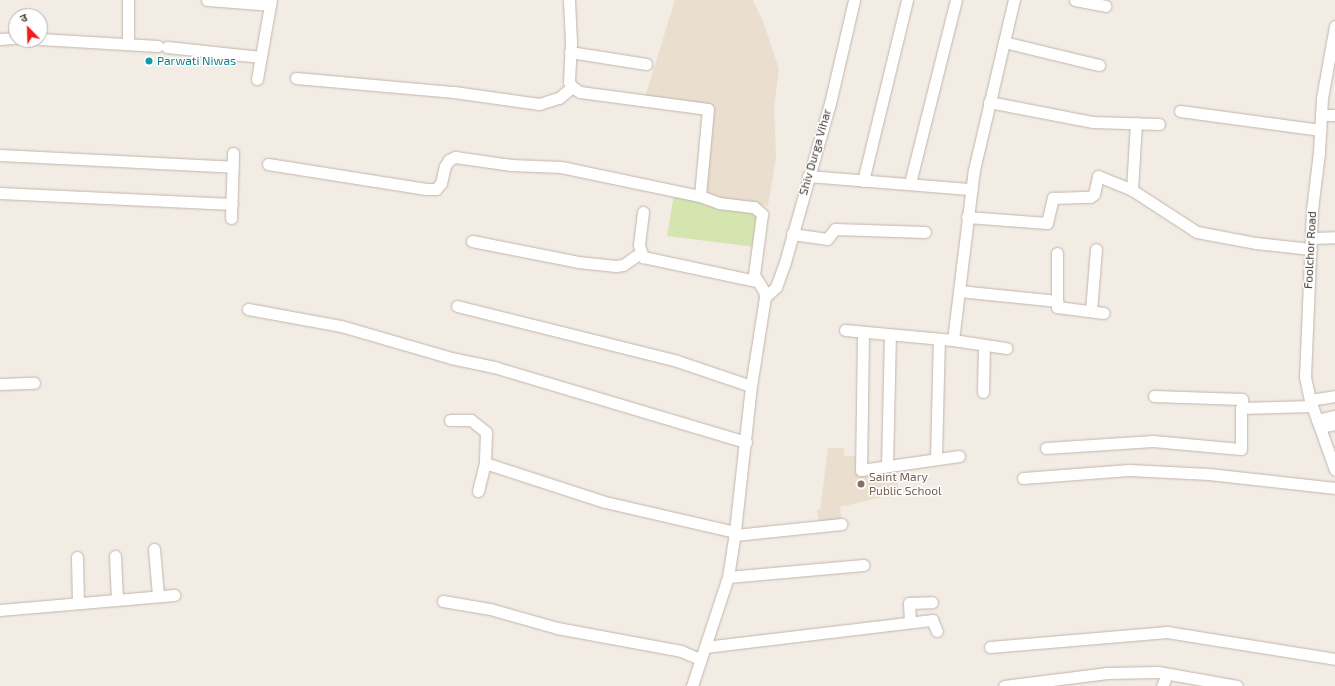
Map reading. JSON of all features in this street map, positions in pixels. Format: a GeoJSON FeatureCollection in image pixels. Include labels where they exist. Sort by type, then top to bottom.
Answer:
{"type":"FeatureCollection","features":[{"type":"Feature","properties":{"kind":"street"},"geometry":{"type":"LineString","coordinates":[[128,0],[128,44]]}},
{"type":"Feature","properties":{"kind":"street"},"geometry":{"type":"LineString","coordinates":[[207,0],[271,3],[257,79]]}},
{"type":"Feature","properties":{"kind":"street"},"geometry":{"type":"LineString","coordinates":[[569,0],[569,82],[572,87],[580,92],[708,109],[700,196]]}},
{"type":"Feature","properties":{"kind":"street","name":"Shiv Durga Vihar"},"geometry":{"type":"LineString","coordinates":[[765,298],[776,287],[792,234],[831,99],[854,0]]}},
{"type":"Feature","properties":{"kind":"street"},"geometry":{"type":"LineString","coordinates":[[863,181],[907,0]]}},
{"type":"Feature","properties":{"kind":"street"},"geometry":{"type":"LineString","coordinates":[[910,184],[956,0]]}},
{"type":"Feature","properties":{"kind":"street"},"geometry":{"type":"LineString","coordinates":[[953,340],[971,189],[989,102],[1014,0]]}},
{"type":"Feature","properties":{"kind":"street"},"geometry":{"type":"LineString","coordinates":[[1076,0],[1106,6]]}},
{"type":"Feature","properties":{"kind":"street","name":"Foolchor Road"},"geometry":{"type":"LineString","coordinates":[[1335,26],[1326,71],[1312,210],[1305,377],[1311,403],[1335,470]]}},
{"type":"Feature","properties":{"kind":"street"},"geometry":{"type":"LineString","coordinates":[[48,39],[162,46],[260,57]]}},
{"type":"Feature","properties":{"kind":"street"},"geometry":{"type":"LineString","coordinates":[[1004,42],[1099,65]]}},
{"type":"Feature","properties":{"kind":"street"},"geometry":{"type":"LineString","coordinates":[[570,52],[646,64]]}},
{"type":"Feature","properties":{"kind":"street"},"geometry":{"type":"LineString","coordinates":[[296,78],[454,92],[539,104],[559,98],[572,87]]}},
{"type":"Feature","properties":{"kind":"street"},"geometry":{"type":"LineString","coordinates":[[989,102],[1093,122],[1159,124]]}},
{"type":"Feature","properties":{"kind":"street"},"geometry":{"type":"LineString","coordinates":[[1180,111],[1321,130]]}},
{"type":"Feature","properties":{"kind":"street"},"geometry":{"type":"LineString","coordinates":[[1321,115],[1335,115]]}},
{"type":"Feature","properties":{"kind":"street"},"geometry":{"type":"LineString","coordinates":[[1132,190],[1136,123]]}},
{"type":"Feature","properties":{"kind":"street"},"geometry":{"type":"LineString","coordinates":[[231,218],[233,153]]}},
{"type":"Feature","properties":{"kind":"street"},"geometry":{"type":"LineString","coordinates":[[0,155],[233,167]]}},
{"type":"Feature","properties":{"kind":"street"},"geometry":{"type":"LineString","coordinates":[[268,164],[426,189],[436,188],[441,183],[445,166],[449,160],[455,157],[511,164],[561,167],[700,196],[719,203],[760,210],[762,221],[754,275],[756,281],[764,291],[765,298],[751,386],[735,534],[728,577],[692,686]]}},
{"type":"Feature","properties":{"kind":"street"},"geometry":{"type":"LineString","coordinates":[[808,176],[971,189]]}},
{"type":"Feature","properties":{"kind":"street"},"geometry":{"type":"LineString","coordinates":[[967,217],[1047,223],[1052,198],[1090,197],[1094,194],[1098,176],[1132,190],[1197,232],[1256,243],[1311,243],[1335,237]]}},
{"type":"Feature","properties":{"kind":"street"},"geometry":{"type":"LineString","coordinates":[[0,193],[232,204]]}},
{"type":"Feature","properties":{"kind":"street"},"geometry":{"type":"LineString","coordinates":[[643,212],[640,253],[643,257],[756,281]]}},
{"type":"Feature","properties":{"kind":"street"},"geometry":{"type":"LineString","coordinates":[[792,234],[827,239],[835,228],[925,232]]}},
{"type":"Feature","properties":{"kind":"street"},"geometry":{"type":"LineString","coordinates":[[472,242],[578,262],[616,266],[624,265],[640,253]]}},
{"type":"Feature","properties":{"kind":"street"},"geometry":{"type":"LineString","coordinates":[[1091,311],[1096,249]]}},
{"type":"Feature","properties":{"kind":"street"},"geometry":{"type":"LineString","coordinates":[[1057,253],[1057,307],[1104,313]]}},
{"type":"Feature","properties":{"kind":"street"},"geometry":{"type":"LineString","coordinates":[[959,291],[1057,301]]}},
{"type":"Feature","properties":{"kind":"street"},"geometry":{"type":"LineString","coordinates":[[457,306],[670,359],[751,386]]}},
{"type":"Feature","properties":{"kind":"street"},"geometry":{"type":"LineString","coordinates":[[248,309],[341,326],[451,358],[494,367],[746,442]]}},
{"type":"Feature","properties":{"kind":"street"},"geometry":{"type":"LineString","coordinates":[[845,330],[890,336],[953,340],[1006,348]]}},
{"type":"Feature","properties":{"kind":"street"},"geometry":{"type":"LineString","coordinates":[[864,333],[861,470],[936,458],[959,456]]}},
{"type":"Feature","properties":{"kind":"street"},"geometry":{"type":"LineString","coordinates":[[887,466],[890,336]]}},
{"type":"Feature","properties":{"kind":"street"},"geometry":{"type":"LineString","coordinates":[[936,458],[940,339]]}},
{"type":"Feature","properties":{"kind":"street"},"geometry":{"type":"LineString","coordinates":[[983,392],[984,345]]}},
{"type":"Feature","properties":{"kind":"street"},"geometry":{"type":"LineString","coordinates":[[0,384],[34,383]]}},
{"type":"Feature","properties":{"kind":"street"},"geometry":{"type":"LineString","coordinates":[[1154,396],[1242,399],[1244,408]]}},
{"type":"Feature","properties":{"kind":"street"},"geometry":{"type":"LineString","coordinates":[[1046,448],[1153,441],[1241,449],[1241,408],[1311,403],[1335,396]]}},
{"type":"Feature","properties":{"kind":"street"},"geometry":{"type":"LineString","coordinates":[[1318,423],[1335,416]]}},
{"type":"Feature","properties":{"kind":"street"},"geometry":{"type":"LineString","coordinates":[[450,420],[471,420],[483,428],[487,439],[485,463],[478,491]]}},
{"type":"Feature","properties":{"kind":"street"},"geometry":{"type":"LineString","coordinates":[[1318,423],[1335,424]]}},
{"type":"Feature","properties":{"kind":"street"},"geometry":{"type":"LineString","coordinates":[[485,463],[605,502],[735,534],[841,524]]}},
{"type":"Feature","properties":{"kind":"street"},"geometry":{"type":"LineString","coordinates":[[1023,478],[1129,470],[1209,474],[1335,488]]}},
{"type":"Feature","properties":{"kind":"street"},"geometry":{"type":"LineString","coordinates":[[154,549],[158,596]]}},
{"type":"Feature","properties":{"kind":"street"},"geometry":{"type":"LineString","coordinates":[[115,556],[117,600]]}},
{"type":"Feature","properties":{"kind":"street"},"geometry":{"type":"LineString","coordinates":[[77,557],[78,603]]}},
{"type":"Feature","properties":{"kind":"street"},"geometry":{"type":"LineString","coordinates":[[728,577],[863,566]]}},
{"type":"Feature","properties":{"kind":"street"},"geometry":{"type":"LineString","coordinates":[[0,610],[174,595]]}},
{"type":"Feature","properties":{"kind":"street"},"geometry":{"type":"LineString","coordinates":[[444,601],[490,609],[558,628],[681,651],[700,659]]}},
{"type":"Feature","properties":{"kind":"street"},"geometry":{"type":"LineString","coordinates":[[910,622],[910,603],[932,602]]}},
{"type":"Feature","properties":{"kind":"street"},"geometry":{"type":"LineString","coordinates":[[705,647],[932,620],[937,631]]}},
{"type":"Feature","properties":{"kind":"street"},"geometry":{"type":"LineString","coordinates":[[990,646],[1167,632],[1335,659]]}},
{"type":"Feature","properties":{"kind":"street"},"geometry":{"type":"LineString","coordinates":[[1004,686],[1107,673],[1167,674],[1237,686]]}},
{"type":"Feature","properties":{"kind":"street"},"geometry":{"type":"LineString","coordinates":[[1162,686],[1167,674]]}},
{"type":"Feature","properties":{"kind":"shaded area"},"geometry":{"type":"Polygon","coordinates":[[[675,0],[753,0],[764,24],[779,69],[774,106],[776,157],[768,206],[708,196],[702,190],[711,105],[645,97],[675,0]]]}},
{"type":"Feature","properties":{"kind":"shaded area","name":"Saint Mary Public School"},"geometry":{"type":"Polygon","coordinates":[[[828,448],[844,448],[844,456],[855,456],[857,474],[896,468],[899,493],[840,507],[842,521],[819,522],[817,510],[820,510],[828,448]]]}},
{"type":"Feature","properties":{"kind":"green space"},"geometry":{"type":"Polygon","coordinates":[[[674,195],[693,197],[705,205],[754,210],[759,221],[755,247],[667,236],[674,195]]]}},
{"type":"Feature","properties":{"kind":"place","name":"Parwati Niwas"},"geometry":{"type":"Point","coordinates":[149,61]}},
{"type":"Feature","properties":{"kind":"place","name":"Saint Mary Public School"},"geometry":{"type":"Point","coordinates":[861,484]}}]}
